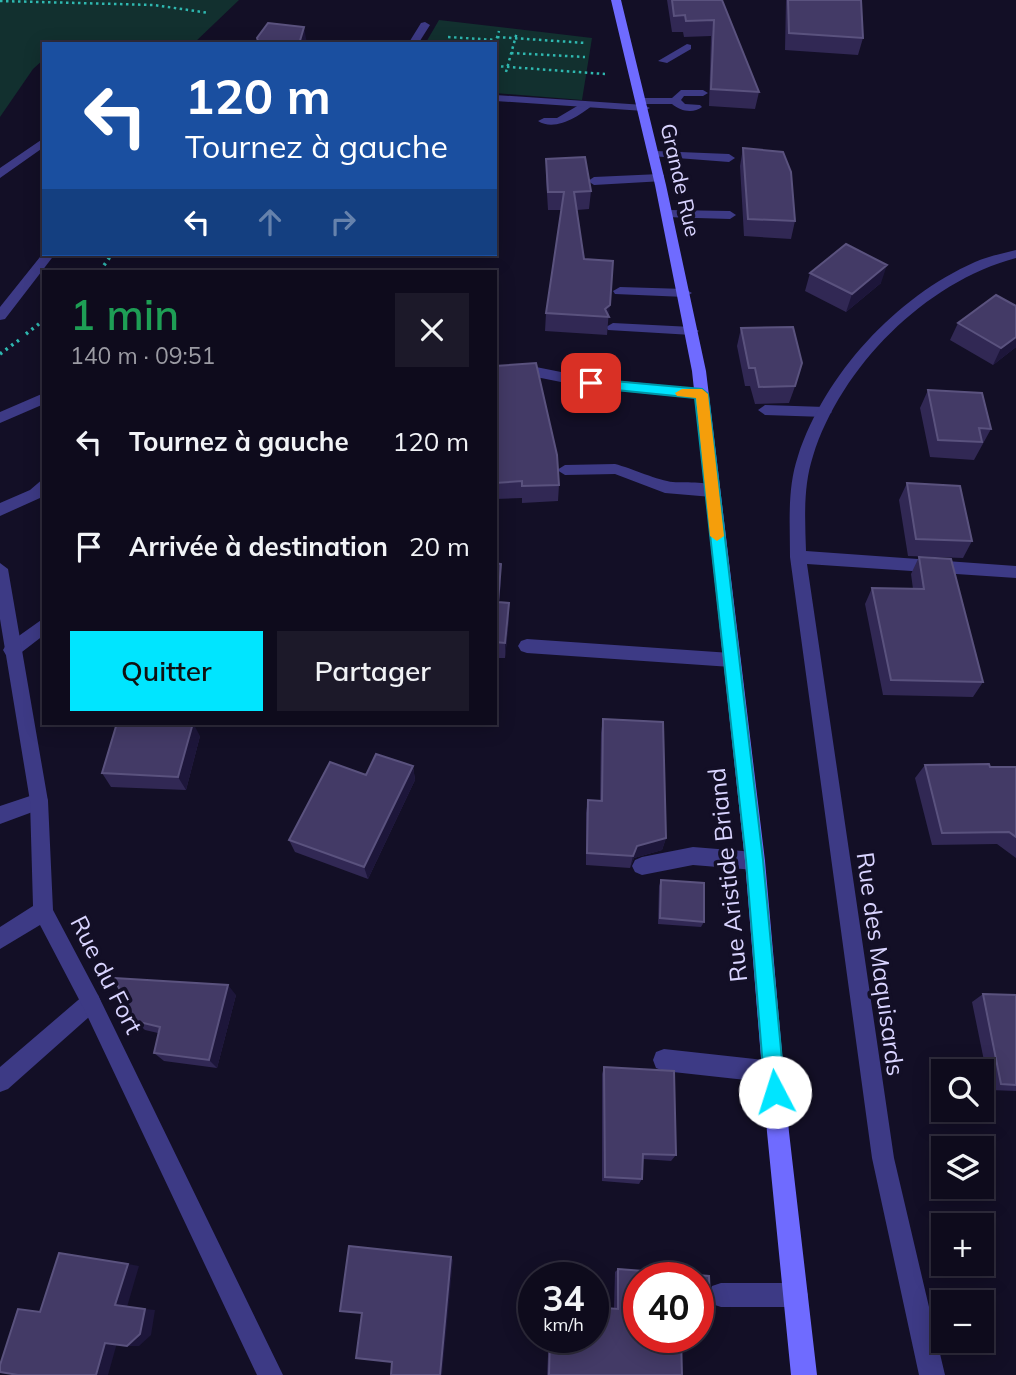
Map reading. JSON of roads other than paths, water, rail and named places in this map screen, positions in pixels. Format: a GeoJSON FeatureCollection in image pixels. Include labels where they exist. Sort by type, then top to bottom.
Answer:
{"type":"FeatureCollection","features":[{"type":"Feature","properties":{"kind":"street","name":"Grande Rue"},"geometry":{"type":"LineString","coordinates":[[616,0],[655,154],[699,371]]}},
{"type":"Feature","properties":{"kind":"street"},"geometry":{"type":"LineString","coordinates":[[414,42],[425,25]]}},
{"type":"Feature","properties":{"kind":"street"},"geometry":{"type":"LineString","coordinates":[[663,61],[687,47]]}},
{"type":"Feature","properties":{"kind":"street"},"geometry":{"type":"LineString","coordinates":[[497,97],[643,105],[675,101],[681,93],[703,93]]}},
{"type":"Feature","properties":{"kind":"street"},"geometry":{"type":"LineString","coordinates":[[675,101],[682,107],[696,107]]}},
{"type":"Feature","properties":{"kind":"street"},"geometry":{"type":"LineString","coordinates":[[544,121],[559,121],[588,104]]}},
{"type":"Feature","properties":{"kind":"street"},"geometry":{"type":"LineString","coordinates":[[0,174],[42,142]]}},
{"type":"Feature","properties":{"kind":"street"},"geometry":{"type":"LineString","coordinates":[[689,155],[700,145]]}},
{"type":"Feature","properties":{"kind":"street"},"geometry":{"type":"LineString","coordinates":[[655,154],[729,158]]}},
{"type":"Feature","properties":{"kind":"street"},"geometry":{"type":"LineString","coordinates":[[594,181],[660,178]]}},
{"type":"Feature","properties":{"kind":"street"},"geometry":{"type":"LineString","coordinates":[[668,214],[730,215]]}},
{"type":"Feature","properties":{"kind":"street","name":"Rue des Maquisards"},"geometry":{"type":"LineString","coordinates":[[932,1375],[883,1158],[798,557],[798,493],[816,430],[839,386],[856,363],[910,309],[977,266],[1016,254]]}},
{"type":"Feature","properties":{"kind":"street"},"geometry":{"type":"LineString","coordinates":[[0,317],[47,256]]}},
{"type":"Feature","properties":{"kind":"street"},"geometry":{"type":"LineString","coordinates":[[620,291],[685,293]]}},
{"type":"Feature","properties":{"kind":"street"},"geometry":{"type":"LineString","coordinates":[[613,327],[692,331]]}},
{"type":"Feature","properties":{"kind":"street"},"geometry":{"type":"LineString","coordinates":[[497,370],[536,372],[591,383],[702,394]]}},
{"type":"Feature","properties":{"kind":"street","name":"Rue Aristide Briand"},"geometry":{"type":"LineString","coordinates":[[699,371],[755,860],[773,1072],[804,1375]]}},
{"type":"Feature","properties":{"kind":"street"},"geometry":{"type":"LineString","coordinates":[[0,418],[42,399]]}},
{"type":"Feature","properties":{"kind":"street"},"geometry":{"type":"LineString","coordinates":[[765,410],[825,412]]}},
{"type":"Feature","properties":{"kind":"street"},"geometry":{"type":"LineString","coordinates":[[565,470],[615,469],[638,475],[665,487],[712,491]]}},
{"type":"Feature","properties":{"kind":"street"},"geometry":{"type":"LineString","coordinates":[[0,509],[35,494],[42,486]]}},
{"type":"Feature","properties":{"kind":"street"},"geometry":{"type":"LineString","coordinates":[[798,557],[1016,572]]}},
{"type":"Feature","properties":{"kind":"street","name":"Rue du Fort"},"geometry":{"type":"LineString","coordinates":[[0,569],[8,641],[39,801],[43,911],[91,1002],[270,1375]]}},
{"type":"Feature","properties":{"kind":"street"},"geometry":{"type":"LineString","coordinates":[[8,641],[42,626]]}},
{"type":"Feature","properties":{"kind":"street"},"geometry":{"type":"LineString","coordinates":[[527,646],[731,660]]}},
{"type":"Feature","properties":{"kind":"street"},"geometry":{"type":"LineString","coordinates":[[0,815],[39,801]]}},
{"type":"Feature","properties":{"kind":"street"},"geometry":{"type":"LineString","coordinates":[[642,866],[693,856],[755,860]]}},
{"type":"Feature","properties":{"kind":"street"},"geometry":{"type":"LineString","coordinates":[[0,939],[43,911]]}},
{"type":"Feature","properties":{"kind":"street"},"geometry":{"type":"LineString","coordinates":[[0,1081],[91,1002]]}},
{"type":"Feature","properties":{"kind":"street"},"geometry":{"type":"LineString","coordinates":[[664,1060],[773,1072]]}},
{"type":"Feature","properties":{"kind":"street"},"geometry":{"type":"LineString","coordinates":[[721,1295],[796,1295]]}}]}
